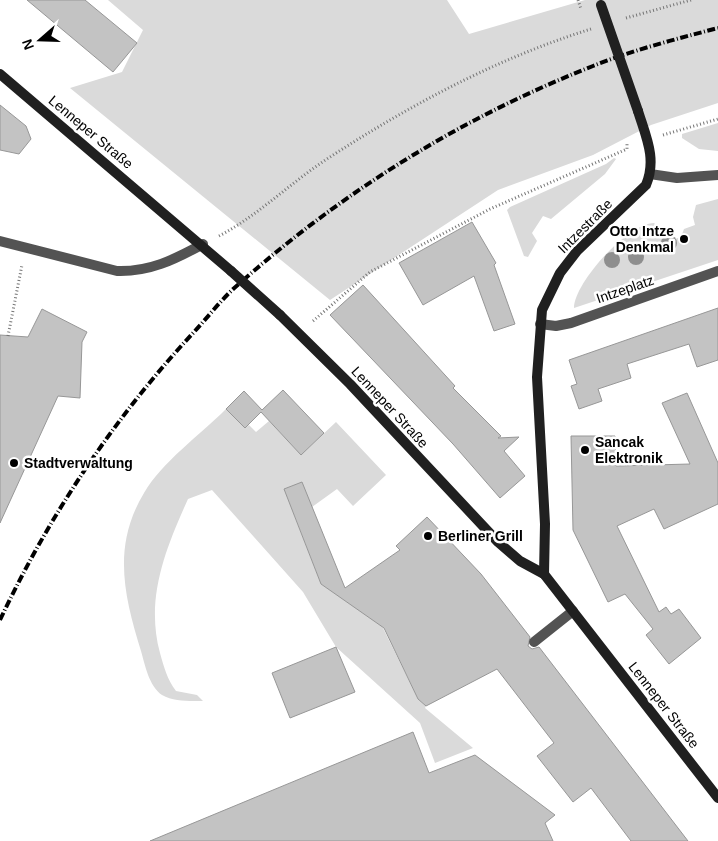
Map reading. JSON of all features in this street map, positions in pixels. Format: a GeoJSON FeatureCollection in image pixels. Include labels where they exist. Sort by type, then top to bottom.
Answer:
{"type":"FeatureCollection","features":[{"type":"Feature","properties":{"kind":"main road"},"geometry":{"type":"LineString","coordinates":[[600,2],[651,153],[650,174]]}},
{"type":"Feature","properties":{"kind":"main road","name":"Lenneper Straße"},"geometry":{"type":"LineString","coordinates":[[0,74],[203,244],[300,334],[350,384],[498,542],[520,561],[544,574],[718,798]]}},
{"type":"Feature","properties":{"kind":"main road","name":"Intzestraße"},"geometry":{"type":"LineString","coordinates":[[544,574],[545,524],[537,377],[542,310],[560,273],[577,251],[638,194],[650,174]]}},
{"type":"Feature","properties":{"kind":"street"},"geometry":{"type":"LineString","coordinates":[[650,174],[677,178],[718,175]]}},
{"type":"Feature","properties":{"kind":"street"},"geometry":{"type":"LineString","coordinates":[[0,241],[90,265],[125,272],[154,268],[203,244]]}},
{"type":"Feature","properties":{"kind":"street","name":"Intzeplatz"},"geometry":{"type":"LineString","coordinates":[[540,324],[556,326],[571,323],[718,271]]}},
{"type":"Feature","properties":{"kind":"street"},"geometry":{"type":"LineString","coordinates":[[534,642],[573,611]]}},
{"type":"Feature","properties":{"kind":"path"},"geometry":{"type":"LineString","coordinates":[[618,20],[690,0]]}},
{"type":"Feature","properties":{"kind":"path"},"geometry":{"type":"LineString","coordinates":[[203,244],[243,223],[278,193],[329,157],[430,96],[510,58],[600,26]]}},
{"type":"Feature","properties":{"kind":"path"},"geometry":{"type":"LineString","coordinates":[[661,136],[718,119]]}},
{"type":"Feature","properties":{"kind":"path"},"geometry":{"type":"LineString","coordinates":[[300,334],[370,272],[490,209],[627,149]]}},
{"type":"Feature","properties":{"kind":"path"},"geometry":{"type":"LineString","coordinates":[[8,336],[22,268]]}},
{"type":"Feature","properties":{"kind":"shaded area"},"geometry":{"type":"Polygon","coordinates":[[[108,0],[447,0],[469,34],[585,0],[718,0],[718,103],[651,125],[593,155],[498,190],[330,300],[70,88],[122,72],[143,30],[108,0]]]}},
{"type":"Feature","properties":{"kind":"shaded area"},"geometry":{"type":"Polygon","coordinates":[[[718,123],[718,151],[699,149],[682,138],[682,134],[718,123]]]}},
{"type":"Feature","properties":{"kind":"shaded area"},"geometry":{"type":"Polygon","coordinates":[[[614,158],[616,159],[605,174],[551,219],[543,216],[532,233],[537,241],[528,257],[524,256],[507,210],[606,164],[614,158]]]}},
{"type":"Feature","properties":{"kind":"shaded area"},"geometry":{"type":"Polygon","coordinates":[[[718,199],[718,260],[574,308],[576,297],[592,270],[617,243],[643,226],[654,223],[672,240],[681,237],[684,229],[695,225],[693,217],[696,205],[718,199]]]}},
{"type":"Feature","properties":{"kind":"shaded area"},"geometry":{"type":"Polygon","coordinates":[[[226,409],[245,428],[249,425],[256,432],[269,421],[301,455],[336,422],[386,475],[353,506],[337,489],[312,507],[294,515],[321,584],[382,626],[418,699],[426,706],[425,708],[473,748],[435,763],[420,723],[336,647],[303,592],[212,490],[188,499],[172,536],[160,574],[156,593],[155,613],[160,653],[170,682],[176,691],[197,695],[203,701],[172,699],[162,695],[154,686],[144,663],[126,591],[124,571],[128,532],[134,513],[144,493],[161,470],[226,409]]]}},
{"type":"Feature","properties":{"kind":"building"},"geometry":{"type":"Polygon","coordinates":[[[27,0],[85,0],[137,43],[113,72],[27,0]]]}},
{"type":"Feature","properties":{"kind":"building"},"geometry":{"type":"Polygon","coordinates":[[[0,105],[26,126],[31,139],[19,154],[0,150],[0,105]]]}},
{"type":"Feature","properties":{"kind":"building"},"geometry":{"type":"Polygon","coordinates":[[[472,222],[496,263],[494,265],[515,324],[494,331],[474,276],[423,305],[399,263],[472,222]]]}},
{"type":"Feature","properties":{"kind":"building"},"geometry":{"type":"Polygon","coordinates":[[[363,285],[455,386],[453,388],[501,436],[498,438],[519,437],[504,451],[525,476],[500,498],[453,444],[330,315],[363,285]]]}},
{"type":"Feature","properties":{"kind":"building"},"geometry":{"type":"Polygon","coordinates":[[[718,308],[718,360],[697,367],[689,344],[627,364],[631,378],[598,389],[602,401],[579,409],[571,386],[577,384],[569,360],[718,308]]]}},
{"type":"Feature","properties":{"kind":"building","name":"Stadtverwaltung"},"geometry":{"type":"Polygon","coordinates":[[[42,309],[87,332],[82,342],[80,398],[58,396],[0,523],[0,335],[28,337],[42,309]]]}},
{"type":"Feature","properties":{"kind":"building"},"geometry":{"type":"Polygon","coordinates":[[[283,390],[324,433],[301,455],[261,412],[245,428],[226,409],[244,391],[262,410],[283,390]]]}},
{"type":"Feature","properties":{"kind":"building"},"geometry":{"type":"Polygon","coordinates":[[[687,393],[718,463],[718,504],[664,529],[654,509],[617,526],[659,612],[666,607],[671,614],[679,609],[701,638],[669,664],[646,635],[653,629],[625,594],[608,602],[573,530],[571,436],[615,436],[616,466],[690,464],[662,403],[687,393]]]}},
{"type":"Feature","properties":{"kind":"building"},"geometry":{"type":"Polygon","coordinates":[[[302,482],[345,588],[400,550],[396,546],[427,517],[481,574],[530,637],[528,646],[532,649],[539,647],[688,841],[631,841],[591,788],[573,802],[537,756],[554,743],[497,669],[426,706],[418,699],[384,628],[321,584],[284,489],[302,482]]]}},
{"type":"Feature","properties":{"kind":"building"},"geometry":{"type":"Polygon","coordinates":[[[336,647],[355,692],[290,718],[272,673],[336,647]]]}},
{"type":"Feature","properties":{"kind":"building"},"geometry":{"type":"Polygon","coordinates":[[[413,732],[429,773],[475,755],[555,815],[545,823],[553,841],[150,841],[413,732]]]}},
{"type":"Feature","properties":{"kind":"railway"},"geometry":{"type":"LineString","coordinates":[[0,620],[40,542],[62,505],[86,468],[137,398],[222,300],[280,249],[321,217],[407,159],[498,108],[608,60],[718,28]]}},
{"type":"Feature","properties":{"kind":"place","name":"Otto Intze Denkmal"},"geometry":{"type":"Point","coordinates":[684,239]}},
{"type":"Feature","properties":{"kind":"place","name":"Sancak Elektronik"},"geometry":{"type":"Point","coordinates":[585,450]}},
{"type":"Feature","properties":{"kind":"place","name":"Stadtverwaltung"},"geometry":{"type":"Point","coordinates":[14,463]}},
{"type":"Feature","properties":{"kind":"place","name":"Berliner Grill"},"geometry":{"type":"Point","coordinates":[428,536]}}]}
